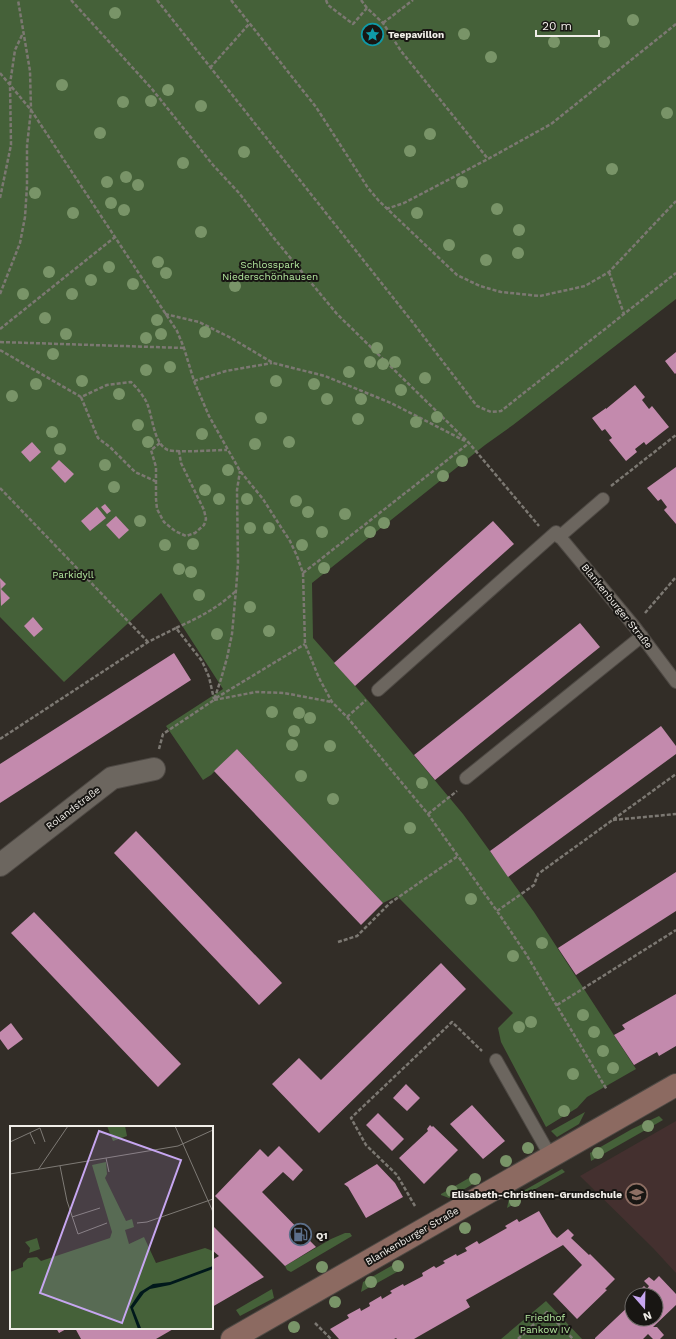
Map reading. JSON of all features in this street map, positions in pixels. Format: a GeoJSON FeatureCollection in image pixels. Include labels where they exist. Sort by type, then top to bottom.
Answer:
{"type":"FeatureCollection","features":[{"type":"Feature","properties":{"kind":"main road","name":"Blankenburger Straße"},"geometry":{"type":"LineString","coordinates":[[232,1339],[676,1086]]}},
{"type":"Feature","properties":{"kind":"street","name":"Rolandstraße"},"geometry":{"type":"LineString","coordinates":[[0,864],[112,778],[154,769]]}},
{"type":"Feature","properties":{"kind":"lane"},"geometry":{"type":"LineString","coordinates":[[378,690],[555,536],[602,499]]}},
{"type":"Feature","properties":{"kind":"lane","name":"Blankenburger Straße"},"geometry":{"type":"LineString","coordinates":[[555,536],[634,626],[676,682]]}},
{"type":"Feature","properties":{"kind":"lane"},"geometry":{"type":"LineString","coordinates":[[466,778],[642,636]]}},
{"type":"Feature","properties":{"kind":"lane"},"geometry":{"type":"LineString","coordinates":[[496,1060],[551,1157]]}},
{"type":"Feature","properties":{"kind":"path"},"geometry":{"type":"LineString","coordinates":[[0,294],[20,243],[25,217],[27,186],[27,146],[31,110],[30,71],[18,0]]}},
{"type":"Feature","properties":{"kind":"path"},"geometry":{"type":"LineString","coordinates":[[71,0],[152,89],[337,314],[469,443],[555,536]]}},
{"type":"Feature","properties":{"kind":"path"},"geometry":{"type":"LineString","coordinates":[[157,0],[414,324],[476,406],[491,412],[501,411],[676,273]]}},
{"type":"Feature","properties":{"kind":"path"},"geometry":{"type":"LineString","coordinates":[[231,0],[316,107],[368,188],[386,209],[457,275],[480,286],[501,292],[540,296],[586,286],[609,272],[676,201]]}},
{"type":"Feature","properties":{"kind":"path"},"geometry":{"type":"LineString","coordinates":[[326,0],[328,5],[353,24],[367,8]]}},
{"type":"Feature","properties":{"kind":"path"},"geometry":{"type":"LineString","coordinates":[[361,0],[383,23],[401,51],[488,159]]}},
{"type":"Feature","properties":{"kind":"path"},"geometry":{"type":"LineString","coordinates":[[383,23],[413,0]]}},
{"type":"Feature","properties":{"kind":"path"},"geometry":{"type":"LineString","coordinates":[[210,68],[249,24]]}},
{"type":"Feature","properties":{"kind":"path"},"geometry":{"type":"LineString","coordinates":[[386,209],[404,203],[552,124],[676,24]]}},
{"type":"Feature","properties":{"kind":"path"},"geometry":{"type":"LineString","coordinates":[[0,198],[11,145],[10,84],[15,50],[23,32]]}},
{"type":"Feature","properties":{"kind":"path"},"geometry":{"type":"LineString","coordinates":[[0,73],[31,110],[177,332],[184,348],[194,381],[209,416],[227,450],[240,471],[263,499],[290,541],[303,573],[305,644],[319,678],[332,702],[347,717],[428,814],[497,911],[526,954],[607,1090]]}},
{"type":"Feature","properties":{"kind":"path"},"geometry":{"type":"LineString","coordinates":[[0,329],[115,238]]}},
{"type":"Feature","properties":{"kind":"path"},"geometry":{"type":"LineString","coordinates":[[609,272],[624,314]]}},
{"type":"Feature","properties":{"kind":"path"},"geometry":{"type":"LineString","coordinates":[[165,314],[199,322],[238,342],[273,363],[325,376],[391,403],[469,443]]}},
{"type":"Feature","properties":{"kind":"path"},"geometry":{"type":"LineString","coordinates":[[0,342],[184,348]]}},
{"type":"Feature","properties":{"kind":"path"},"geometry":{"type":"LineString","coordinates":[[0,350],[81,398],[98,438],[111,448],[135,472],[155,481]]}},
{"type":"Feature","properties":{"kind":"path"},"geometry":{"type":"LineString","coordinates":[[194,381],[226,371],[273,363]]}},
{"type":"Feature","properties":{"kind":"path"},"geometry":{"type":"LineString","coordinates":[[81,398],[107,385],[131,382],[140,391],[146,402],[154,427],[154,434],[160,443],[168,450],[227,450]]}},
{"type":"Feature","properties":{"kind":"path"},"geometry":{"type":"LineString","coordinates":[[593,507],[599,496],[676,435]]}},
{"type":"Feature","properties":{"kind":"path"},"geometry":{"type":"LineString","coordinates":[[160,443],[151,450],[156,467],[155,481],[157,509],[164,522],[175,531],[186,536],[195,533],[204,525],[206,519],[204,510],[181,463],[179,451]]}},
{"type":"Feature","properties":{"kind":"path"},"geometry":{"type":"LineString","coordinates":[[303,573],[469,443]]}},
{"type":"Feature","properties":{"kind":"path"},"geometry":{"type":"LineString","coordinates":[[214,700],[227,658],[232,634],[238,563],[237,490],[240,471]]}},
{"type":"Feature","properties":{"kind":"path"},"geometry":{"type":"LineString","coordinates":[[0,488],[148,642]]}},
{"type":"Feature","properties":{"kind":"path"},"geometry":{"type":"LineString","coordinates":[[634,626],[676,577]]}},
{"type":"Feature","properties":{"kind":"path"},"geometry":{"type":"LineString","coordinates":[[0,739],[148,642],[203,616],[222,604],[236,590]]}},
{"type":"Feature","properties":{"kind":"path"},"geometry":{"type":"LineString","coordinates":[[176,628],[202,660],[209,676],[214,700]]}},
{"type":"Feature","properties":{"kind":"path"},"geometry":{"type":"LineString","coordinates":[[154,769],[163,734],[214,700],[305,644]]}},
{"type":"Feature","properties":{"kind":"path"},"geometry":{"type":"LineString","coordinates":[[347,717],[378,690]]}},
{"type":"Feature","properties":{"kind":"path"},"geometry":{"type":"LineString","coordinates":[[214,700],[256,692],[284,693],[332,702]]}},
{"type":"Feature","properties":{"kind":"path"},"geometry":{"type":"LineString","coordinates":[[497,911],[534,885],[538,874],[676,774]]}},
{"type":"Feature","properties":{"kind":"path"},"geometry":{"type":"LineString","coordinates":[[428,814],[462,788],[466,778]]}},
{"type":"Feature","properties":{"kind":"path"},"geometry":{"type":"LineString","coordinates":[[613,820],[676,814]]}},
{"type":"Feature","properties":{"kind":"path"},"geometry":{"type":"LineString","coordinates":[[338,942],[357,936],[390,903],[458,856]]}},
{"type":"Feature","properties":{"kind":"path"},"geometry":{"type":"LineString","coordinates":[[557,1005],[676,930]]}},
{"type":"Feature","properties":{"kind":"path"},"geometry":{"type":"LineString","coordinates":[[415,1206],[397,1175],[366,1145],[351,1118],[452,1022],[488,1056],[496,1060]]}},
{"type":"Feature","properties":{"kind":"path"},"geometry":{"type":"LineString","coordinates":[[518,1339],[547,1312],[573,1339]]}},
{"type":"Feature","properties":{"kind":"path"},"geometry":{"type":"LineString","coordinates":[[315,1323],[331,1339]]}},
{"type":"Feature","properties":{"kind":"shaded area","name":"Elisabeth-Christinen-Grundschule"},"geometry":{"type":"Polygon","coordinates":[[[676,1121],[676,1273],[653,1248],[580,1176],[676,1121]]]}},
{"type":"Feature","properties":{"kind":"green space","name":"Schlosspark Niederschönhausen"},"geometry":{"type":"Polygon","coordinates":[[[0,0],[676,0],[676,299],[485,445],[312,583],[313,638],[371,704],[463,814],[534,912],[636,1069],[587,1097],[577,1108],[546,1127],[501,1042],[498,1028],[513,1013],[397,896],[383,903],[237,749],[211,775],[203,780],[166,726],[223,689],[161,593],[64,682],[0,617],[0,0]]]}},
{"type":"Feature","properties":{"kind":"green space"},"geometry":{"type":"Polygon","coordinates":[[[585,1112],[579,1124],[557,1137],[551,1131],[585,1112]]]}},
{"type":"Feature","properties":{"kind":"green space"},"geometry":{"type":"Polygon","coordinates":[[[659,1116],[663,1120],[591,1161],[590,1153],[632,1129],[659,1116]]]}},
{"type":"Feature","properties":{"kind":"green space"},"geometry":{"type":"Polygon","coordinates":[[[562,1169],[565,1172],[525,1195],[507,1208],[509,1199],[562,1169]]]}},
{"type":"Feature","properties":{"kind":"green space"},"geometry":{"type":"Polygon","coordinates":[[[476,1174],[480,1180],[449,1198],[441,1195],[441,1194],[476,1174]]]}},
{"type":"Feature","properties":{"kind":"green space"},"geometry":{"type":"Polygon","coordinates":[[[345,1233],[350,1233],[352,1236],[291,1272],[287,1270],[285,1266],[331,1239],[345,1233]]]}},
{"type":"Feature","properties":{"kind":"green space"},"geometry":{"type":"Polygon","coordinates":[[[400,1261],[404,1268],[361,1292],[363,1282],[400,1261]]]}},
{"type":"Feature","properties":{"kind":"green space"},"geometry":{"type":"Polygon","coordinates":[[[272,1289],[274,1298],[240,1316],[236,1310],[272,1289]]]}},
{"type":"Feature","properties":{"kind":"green space","name":"Friedhof Pankow IV"},"geometry":{"type":"Polygon","coordinates":[[[546,1301],[582,1339],[501,1339],[546,1301]]]}},
{"type":"Feature","properties":{"kind":"building"},"geometry":{"type":"Polygon","coordinates":[[[676,352],[676,373],[675,374],[665,361],[676,352]]]}},
{"type":"Feature","properties":{"kind":"building"},"geometry":{"type":"Polygon","coordinates":[[[635,385],[645,397],[642,400],[649,409],[652,406],[669,427],[646,445],[644,442],[635,449],[637,452],[626,461],[609,440],[612,438],[605,429],[602,431],[592,418],[606,409],[635,385]]]}},
{"type":"Feature","properties":{"kind":"building"},"geometry":{"type":"Polygon","coordinates":[[[32,442],[41,452],[30,462],[21,452],[32,442]]]}},
{"type":"Feature","properties":{"kind":"building"},"geometry":{"type":"Polygon","coordinates":[[[59,460],[74,474],[65,483],[51,468],[59,460]]]}},
{"type":"Feature","properties":{"kind":"building"},"geometry":{"type":"Polygon","coordinates":[[[676,467],[676,524],[664,510],[667,507],[661,499],[658,501],[647,488],[676,467]]]}},
{"type":"Feature","properties":{"kind":"building"},"geometry":{"type":"Polygon","coordinates":[[[105,504],[111,511],[107,514],[101,507],[105,504]]]}},
{"type":"Feature","properties":{"kind":"building"},"geometry":{"type":"Polygon","coordinates":[[[97,507],[106,518],[90,531],[81,521],[97,507]]]}},
{"type":"Feature","properties":{"kind":"building"},"geometry":{"type":"Polygon","coordinates":[[[116,516],[129,530],[119,539],[106,525],[116,516]]]}},
{"type":"Feature","properties":{"kind":"building"},"geometry":{"type":"Polygon","coordinates":[[[493,521],[514,544],[355,686],[334,663],[493,521]]]}},
{"type":"Feature","properties":{"kind":"building"},"geometry":{"type":"Polygon","coordinates":[[[0,578],[6,584],[1,589],[10,598],[1,606],[0,578]]]}},
{"type":"Feature","properties":{"kind":"building"},"geometry":{"type":"Polygon","coordinates":[[[33,617],[43,629],[34,637],[24,626],[33,617]]]}},
{"type":"Feature","properties":{"kind":"building"},"geometry":{"type":"Polygon","coordinates":[[[580,623],[600,647],[435,780],[414,755],[580,623]]]}},
{"type":"Feature","properties":{"kind":"building"},"geometry":{"type":"Polygon","coordinates":[[[174,653],[191,680],[0,803],[0,764],[174,653]]]}},
{"type":"Feature","properties":{"kind":"building"},"geometry":{"type":"Polygon","coordinates":[[[661,726],[676,746],[676,754],[508,877],[490,851],[661,726]]]}},
{"type":"Feature","properties":{"kind":"building"},"geometry":{"type":"Polygon","coordinates":[[[237,749],[383,903],[361,925],[214,771],[237,749]]]}},
{"type":"Feature","properties":{"kind":"building"},"geometry":{"type":"Polygon","coordinates":[[[136,831],[282,983],[259,1005],[114,853],[136,831]]]}},
{"type":"Feature","properties":{"kind":"building"},"geometry":{"type":"Polygon","coordinates":[[[676,872],[676,911],[576,975],[558,948],[676,872]]]}},
{"type":"Feature","properties":{"kind":"building"},"geometry":{"type":"Polygon","coordinates":[[[34,912],[181,1064],[158,1087],[11,933],[34,912]]]}},
{"type":"Feature","properties":{"kind":"building"},"geometry":{"type":"Polygon","coordinates":[[[441,963],[466,989],[319,1133],[272,1084],[299,1058],[321,1080],[441,963]]]}},
{"type":"Feature","properties":{"kind":"building"},"geometry":{"type":"Polygon","coordinates":[[[676,994],[676,1046],[659,1056],[657,1052],[634,1065],[614,1035],[625,1029],[622,1025],[676,994]]]}},
{"type":"Feature","properties":{"kind":"building"},"geometry":{"type":"Polygon","coordinates":[[[11,1023],[23,1039],[8,1050],[0,1039],[0,1032],[11,1023]]]}},
{"type":"Feature","properties":{"kind":"building"},"geometry":{"type":"Polygon","coordinates":[[[406,1084],[420,1098],[407,1111],[393,1098],[406,1084]]]}},
{"type":"Feature","properties":{"kind":"building"},"geometry":{"type":"Polygon","coordinates":[[[472,1105],[505,1141],[483,1159],[450,1124],[472,1105]]]}},
{"type":"Feature","properties":{"kind":"building"},"geometry":{"type":"Polygon","coordinates":[[[378,1113],[404,1139],[392,1151],[366,1125],[378,1113]]]}},
{"type":"Feature","properties":{"kind":"building"},"geometry":{"type":"Polygon","coordinates":[[[430,1125],[432,1127],[433,1126],[458,1150],[424,1184],[399,1158],[428,1131],[427,1129],[430,1125]]]}},
{"type":"Feature","properties":{"kind":"building"},"geometry":{"type":"Polygon","coordinates":[[[279,1146],[303,1170],[293,1181],[283,1172],[262,1192],[316,1247],[285,1266],[215,1196],[260,1149],[268,1157],[279,1146]]]}},
{"type":"Feature","properties":{"kind":"building"},"geometry":{"type":"Polygon","coordinates":[[[377,1164],[395,1183],[403,1197],[366,1218],[348,1187],[344,1184],[377,1164]]]}},
{"type":"Feature","properties":{"kind":"building"},"geometry":{"type":"Polygon","coordinates":[[[539,1211],[552,1233],[557,1238],[568,1229],[574,1235],[571,1238],[589,1255],[590,1254],[615,1279],[605,1289],[607,1290],[577,1319],[553,1294],[582,1265],[563,1245],[466,1300],[470,1307],[414,1339],[339,1339],[330,1329],[349,1318],[347,1315],[360,1308],[361,1311],[370,1306],[369,1303],[381,1296],[382,1299],[392,1293],[390,1291],[403,1284],[404,1286],[423,1276],[422,1273],[434,1266],[436,1268],[445,1263],[443,1261],[456,1254],[457,1256],[467,1251],[465,1248],[477,1241],[479,1244],[507,1228],[505,1226],[517,1219],[519,1222],[539,1211]]]}},
{"type":"Feature","properties":{"kind":"building"},"geometry":{"type":"Polygon","coordinates":[[[213,1226],[264,1277],[213,1306],[213,1259],[219,1256],[213,1251],[213,1226]]]}},
{"type":"Feature","properties":{"kind":"building"},"geometry":{"type":"Polygon","coordinates":[[[659,1276],[676,1294],[676,1305],[664,1316],[664,1287],[648,1287],[644,1281],[649,1277],[654,1281],[659,1276]]]}},
{"type":"Feature","properties":{"kind":"building"},"geometry":{"type":"Polygon","coordinates":[[[624,1311],[624,1327],[657,1327],[664,1335],[660,1339],[653,1339],[648,1334],[643,1339],[595,1338],[624,1311]]]}},
{"type":"Feature","properties":{"kind":"building"},"geometry":{"type":"Polygon","coordinates":[[[57,1329],[66,1329],[59,1333],[57,1329]]]}},
{"type":"Feature","properties":{"kind":"building"},"geometry":{"type":"Polygon","coordinates":[[[76,1329],[173,1329],[156,1339],[81,1339],[76,1329]]]}},
{"type":"Feature","properties":{"kind":"place","name":"Teepavillon"},"geometry":{"type":"Point","coordinates":[372,34]}},
{"type":"Feature","properties":{"kind":"place","name":"Elisabeth-Christinen-Grundschule"},"geometry":{"type":"Point","coordinates":[637,1194]}},
{"type":"Feature","properties":{"kind":"place","name":"Q1"},"geometry":{"type":"Point","coordinates":[301,1235]}},
{"type":"Feature","properties":{"kind":"park label","name":"Parkidyll"},"geometry":{"type":"Point","coordinates":[73,574]}}]}
